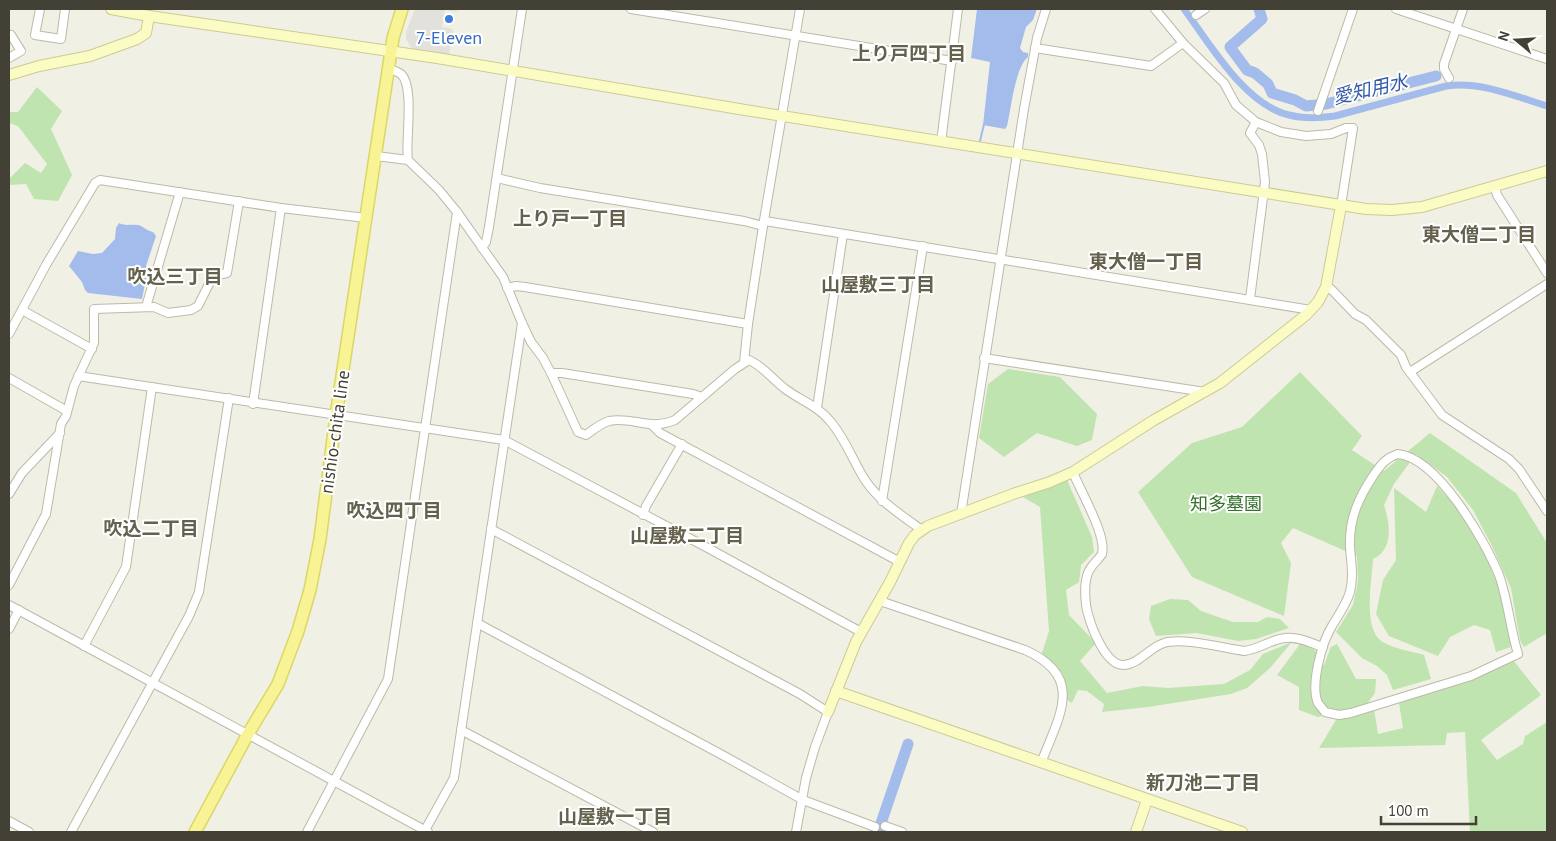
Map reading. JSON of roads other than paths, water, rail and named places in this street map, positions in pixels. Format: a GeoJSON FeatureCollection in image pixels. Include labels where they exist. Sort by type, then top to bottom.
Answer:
{"type":"FeatureCollection","features":[{"type":"Feature","properties":{"kind":"main road","name":"nishio-chita line"},"geometry":{"type":"LineString","coordinates":[[195,832],[248,734],[278,684],[298,631],[310,590],[320,539],[336,416],[390,69],[393,38],[402,9]]}},
{"type":"Feature","properties":{"kind":"street"},"geometry":{"type":"LineString","coordinates":[[40,9],[36,35],[61,39],[66,9]]}},
{"type":"Feature","properties":{"kind":"street"},"geometry":{"type":"LineString","coordinates":[[111,9],[437,58],[941,142],[1372,210],[1405,209],[1451,200],[1547,171]]}},
{"type":"Feature","properties":{"kind":"street"},"geometry":{"type":"LineString","coordinates":[[482,248],[486,242],[497,178],[522,9]]}},
{"type":"Feature","properties":{"kind":"street"},"geometry":{"type":"LineString","coordinates":[[631,9],[952,61]]}},
{"type":"Feature","properties":{"kind":"street"},"geometry":{"type":"LineString","coordinates":[[744,362],[764,223],[800,9]]}},
{"type":"Feature","properties":{"kind":"street"},"geometry":{"type":"LineString","coordinates":[[941,142],[958,9]]}},
{"type":"Feature","properties":{"kind":"street"},"geometry":{"type":"LineString","coordinates":[[961,514],[1017,153],[1035,48],[1046,9]]}},
{"type":"Feature","properties":{"kind":"street"},"geometry":{"type":"LineString","coordinates":[[796,832],[815,747],[828,712],[861,632],[880,600],[909,543],[922,530],[1073,472],[1154,420],[1220,383],[1306,315],[1318,302],[1326,287],[1341,206],[1352,128],[1346,128],[1331,134],[1306,136],[1281,132],[1256,122],[1236,104],[1224,83],[1183,43],[1155,9]]}},
{"type":"Feature","properties":{"kind":"street"},"geometry":{"type":"LineString","coordinates":[[1196,15],[1205,9]]}},
{"type":"Feature","properties":{"kind":"street"},"geometry":{"type":"LineString","coordinates":[[1318,111],[1353,9]]}},
{"type":"Feature","properties":{"kind":"street"},"geometry":{"type":"LineString","coordinates":[[1396,9],[1546,58],[1547,49]]}},
{"type":"Feature","properties":{"kind":"street"},"geometry":{"type":"LineString","coordinates":[[1449,78],[1444,69],[1444,64],[1463,9]]}},
{"type":"Feature","properties":{"kind":"street"},"geometry":{"type":"LineString","coordinates":[[9,75],[40,66],[87,57],[137,40],[146,33],[149,16]]}},
{"type":"Feature","properties":{"kind":"street"},"geometry":{"type":"LineString","coordinates":[[9,36],[11,35],[21,51],[9,58]]}},
{"type":"Feature","properties":{"kind":"street"},"geometry":{"type":"LineString","coordinates":[[1035,48],[1151,66],[1183,43]]}},
{"type":"Feature","properties":{"kind":"street"},"geometry":{"type":"LineString","coordinates":[[390,69],[400,74],[406,83],[408,95],[408,160]]}},
{"type":"Feature","properties":{"kind":"street"},"geometry":{"type":"LineString","coordinates":[[1250,299],[1264,193],[1262,154],[1259,145],[1250,133],[1256,122]]}},
{"type":"Feature","properties":{"kind":"street"},"geometry":{"type":"LineString","coordinates":[[376,156],[408,160],[439,190],[457,212],[503,277],[531,342],[551,373],[578,432],[586,435],[608,421],[652,425],[666,424],[675,420],[744,362],[749,360],[757,363],[787,391],[817,408],[831,422],[866,481],[882,500],[922,530]]}},
{"type":"Feature","properties":{"kind":"street"},"geometry":{"type":"LineString","coordinates":[[497,178],[540,188],[744,221],[923,246],[1311,310]]}},
{"type":"Feature","properties":{"kind":"street"},"geometry":{"type":"LineString","coordinates":[[9,334],[56,249],[97,181],[102,180],[281,208],[366,218]]}},
{"type":"Feature","properties":{"kind":"street"},"geometry":{"type":"LineString","coordinates":[[1494,187],[1497,195],[1547,273]]}},
{"type":"Feature","properties":{"kind":"street"},"geometry":{"type":"LineString","coordinates":[[146,307],[180,192]]}},
{"type":"Feature","properties":{"kind":"street"},"geometry":{"type":"LineString","coordinates":[[9,585],[46,514],[61,424],[78,376],[94,343],[94,309],[154,307],[168,313],[191,310],[198,306],[213,276],[227,273],[239,201]]}},
{"type":"Feature","properties":{"kind":"street"},"geometry":{"type":"LineString","coordinates":[[253,404],[281,208]]}},
{"type":"Feature","properties":{"kind":"street"},"geometry":{"type":"LineString","coordinates":[[307,832],[388,679],[457,212]]}},
{"type":"Feature","properties":{"kind":"street"},"geometry":{"type":"LineString","coordinates":[[817,408],[844,234]]}},
{"type":"Feature","properties":{"kind":"street"},"geometry":{"type":"LineString","coordinates":[[882,500],[923,246]]}},
{"type":"Feature","properties":{"kind":"street"},"geometry":{"type":"LineString","coordinates":[[1410,372],[1547,284]]}},
{"type":"Feature","properties":{"kind":"street"},"geometry":{"type":"LineString","coordinates":[[507,288],[516,286],[748,324]]}},
{"type":"Feature","properties":{"kind":"street"},"geometry":{"type":"LineString","coordinates":[[1326,287],[1331,289],[1355,314],[1366,320],[1401,356],[1406,367],[1442,415],[1509,459],[1519,469],[1527,478],[1547,512]]}},
{"type":"Feature","properties":{"kind":"street"},"geometry":{"type":"LineString","coordinates":[[22,310],[92,349]]}},
{"type":"Feature","properties":{"kind":"street"},"geometry":{"type":"LineString","coordinates":[[9,605],[425,832],[454,778],[522,323]]}},
{"type":"Feature","properties":{"kind":"street"},"geometry":{"type":"LineString","coordinates":[[984,358],[1205,392]]}},
{"type":"Feature","properties":{"kind":"street"},"geometry":{"type":"LineString","coordinates":[[551,373],[571,374],[702,397]]}},
{"type":"Feature","properties":{"kind":"street"},"geometry":{"type":"LineString","coordinates":[[78,376],[229,398],[253,404],[504,440],[861,632]]}},
{"type":"Feature","properties":{"kind":"street"},"geometry":{"type":"LineString","coordinates":[[9,378],[67,411]]}},
{"type":"Feature","properties":{"kind":"street"},"geometry":{"type":"LineString","coordinates":[[84,646],[126,567],[152,386]]}},
{"type":"Feature","properties":{"kind":"street"},"geometry":{"type":"LineString","coordinates":[[71,832],[189,616],[199,592],[229,398]]}},
{"type":"Feature","properties":{"kind":"street"},"geometry":{"type":"LineString","coordinates":[[652,425],[660,433],[900,562]]}},
{"type":"Feature","properties":{"kind":"street"},"geometry":{"type":"LineString","coordinates":[[9,494],[22,473],[60,433]]}},
{"type":"Feature","properties":{"kind":"street"},"geometry":{"type":"LineString","coordinates":[[643,515],[646,506],[682,444]]}},
{"type":"Feature","properties":{"kind":"street"},"geometry":{"type":"LineString","coordinates":[[1398,454],[1412,458],[1448,489],[1487,548],[1502,586],[1518,654],[1471,676],[1339,715],[1325,712],[1318,703],[1316,680],[1323,646],[1350,591],[1352,579],[1351,524],[1355,507],[1362,493],[1387,459],[1398,454]]}},
{"type":"Feature","properties":{"kind":"street"},"geometry":{"type":"LineString","coordinates":[[1073,472],[1102,541],[1102,554],[1091,566],[1087,575],[1087,609],[1105,652],[1112,660],[1120,664],[1129,664],[1156,646],[1170,642],[1188,642],[1254,650],[1273,641],[1286,638],[1323,646]]}},
{"type":"Feature","properties":{"kind":"street"},"geometry":{"type":"LineString","coordinates":[[491,529],[800,694],[828,712]]}},
{"type":"Feature","properties":{"kind":"street"},"geometry":{"type":"LineString","coordinates":[[880,600],[1025,650],[1046,661],[1056,671],[1064,693],[1061,712],[1041,763]]}},
{"type":"Feature","properties":{"kind":"street"},"geometry":{"type":"LineString","coordinates":[[9,629],[19,610]]}},
{"type":"Feature","properties":{"kind":"street"},"geometry":{"type":"LineString","coordinates":[[477,623],[803,800],[875,827]]}},
{"type":"Feature","properties":{"kind":"street"},"geometry":{"type":"LineString","coordinates":[[836,692],[1242,832]]}},
{"type":"Feature","properties":{"kind":"street"},"geometry":{"type":"LineString","coordinates":[[461,730],[653,832]]}},
{"type":"Feature","properties":{"kind":"street"},"geometry":{"type":"LineString","coordinates":[[1136,832],[1147,800]]}},
{"type":"Feature","properties":{"kind":"street"},"geometry":{"type":"LineString","coordinates":[[9,821],[29,832]]}},
{"type":"Feature","properties":{"kind":"street"},"geometry":{"type":"LineString","coordinates":[[885,826],[902,832]]}},
{"type":"Feature","properties":{"kind":"water"},"geometry":{"type":"Polygon","coordinates":[[[977,9],[1037,9],[1033,20],[1026,27],[1020,48],[1023,52],[1028,53],[1028,57],[1017,79],[1005,129],[983,125],[990,62],[971,58],[977,9]]]}},
{"type":"Feature","properties":{"kind":"water"},"geometry":{"type":"Polygon","coordinates":[[[119,223],[141,226],[153,232],[156,236],[146,266],[147,274],[142,299],[88,293],[69,266],[78,251],[93,254],[102,253],[115,239],[116,228],[119,223]]]}},
{"type":"Feature","properties":{"kind":"waterway","name":"愛知用水"},"geometry":{"type":"LineString","coordinates":[[1184,9],[1217,55],[1243,86],[1273,109],[1289,115],[1312,118],[1335,116],[1446,86],[1459,85],[1485,87],[1547,106]]}},
{"type":"Feature","properties":{"kind":"waterway"},"geometry":{"type":"LineString","coordinates":[[1259,9],[1262,19],[1230,47],[1247,70],[1255,73],[1268,84],[1272,93],[1295,100],[1306,106],[1326,104],[1436,76]]}},
{"type":"Feature","properties":{"kind":"waterway"},"geometry":{"type":"LineString","coordinates":[[980,141],[984,124]]}},
{"type":"Feature","properties":{"kind":"waterway"},"geometry":{"type":"LineString","coordinates":[[878,832],[908,744]]}},
{"type":"Feature","properties":{"kind":"place","name":"7-Eleven"},"geometry":{"type":"Point","coordinates":[449,19]}},
{"type":"Feature","properties":{"kind":"district","name":"上り戸四丁目"},"geometry":{"type":"Point","coordinates":[909,53]}},
{"type":"Feature","properties":{"kind":"district","name":"上り戸一丁目"},"geometry":{"type":"Point","coordinates":[570,218]}},
{"type":"Feature","properties":{"kind":"district","name":"東大僧二丁目"},"geometry":{"type":"Point","coordinates":[1479,234]}},
{"type":"Feature","properties":{"kind":"district","name":"東大僧一丁目"},"geometry":{"type":"Point","coordinates":[1146,261]}},
{"type":"Feature","properties":{"kind":"district","name":"吹込三丁目"},"geometry":{"type":"Point","coordinates":[175,276]}},
{"type":"Feature","properties":{"kind":"district","name":"山屋敷三丁目"},"geometry":{"type":"Point","coordinates":[878,284]}},
{"type":"Feature","properties":{"kind":"district","name":"吹込四丁目"},"geometry":{"type":"Point","coordinates":[394,510]}},
{"type":"Feature","properties":{"kind":"district","name":"吹込二丁目"},"geometry":{"type":"Point","coordinates":[151,528]}},
{"type":"Feature","properties":{"kind":"district","name":"山屋敷二丁目"},"geometry":{"type":"Point","coordinates":[687,535]}},
{"type":"Feature","properties":{"kind":"district","name":"新刀池二丁目"},"geometry":{"type":"Point","coordinates":[1203,782]}},
{"type":"Feature","properties":{"kind":"district","name":"山屋敷一丁目"},"geometry":{"type":"Point","coordinates":[615,816]}},
{"type":"Feature","properties":{"kind":"park label","name":"知多墓園"},"geometry":{"type":"Point","coordinates":[1226,504]}}]}
